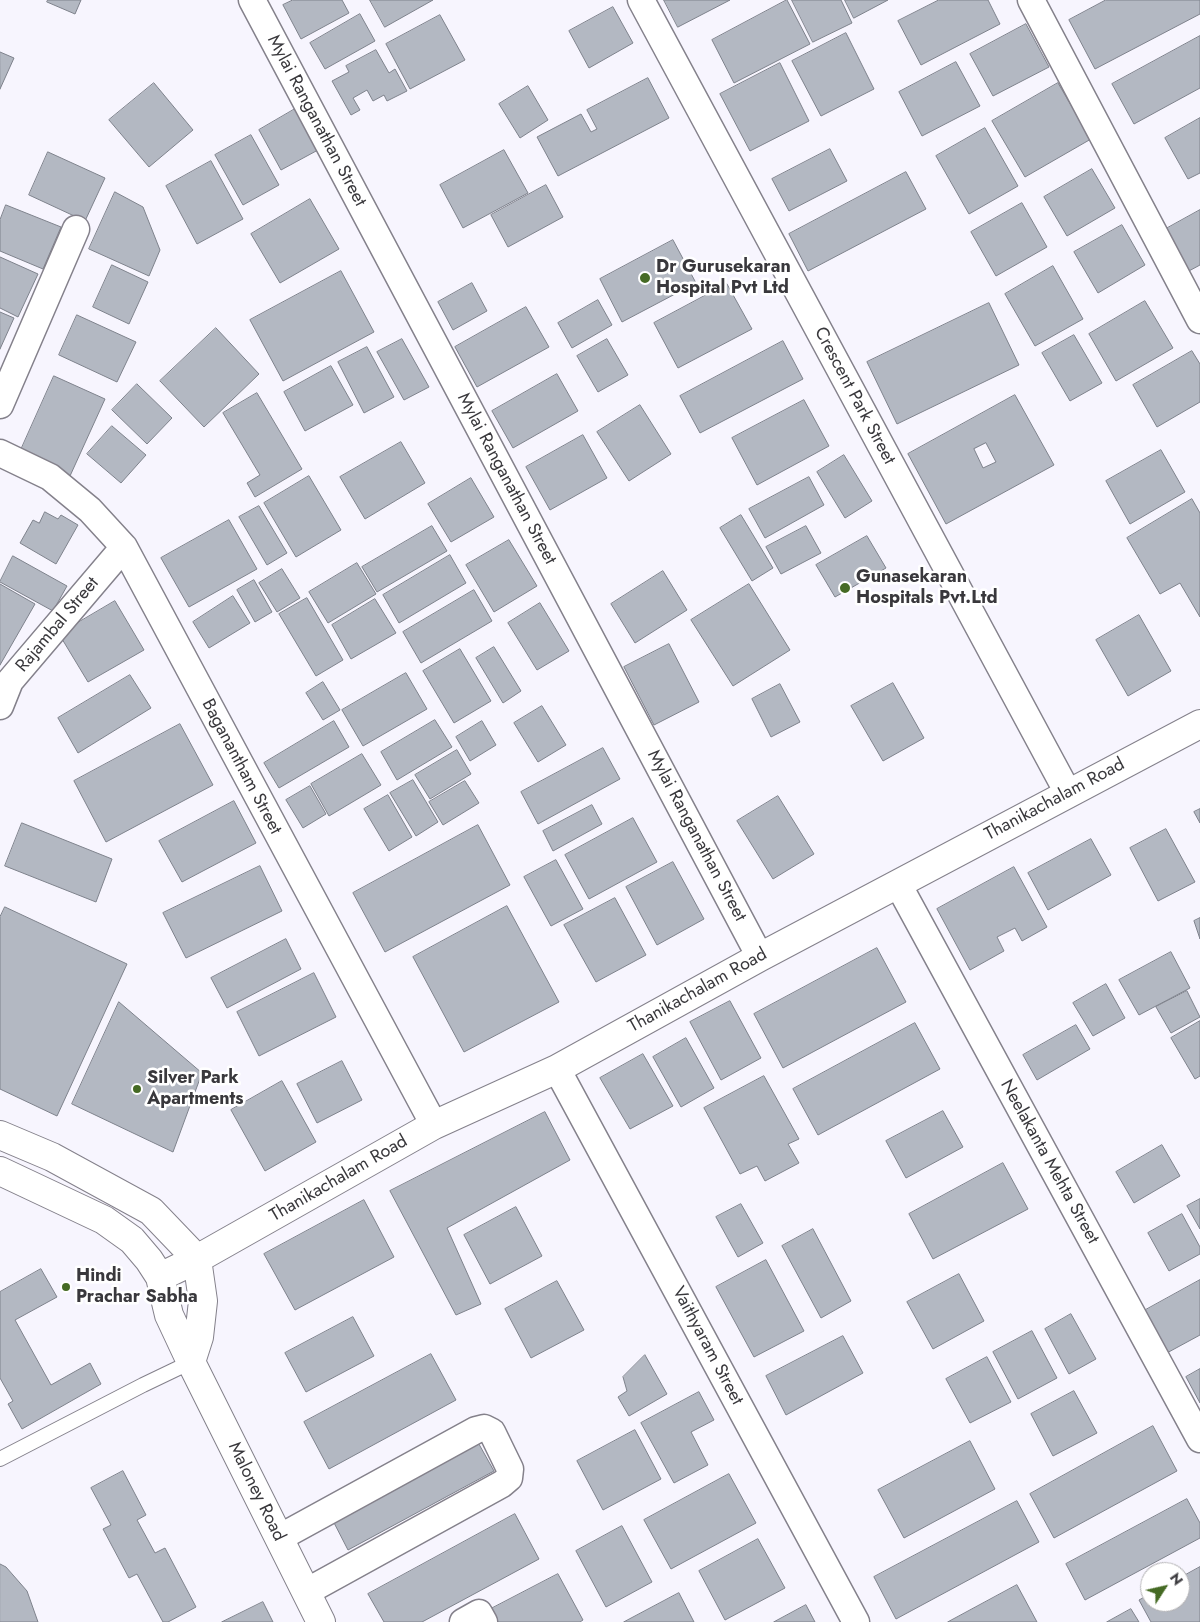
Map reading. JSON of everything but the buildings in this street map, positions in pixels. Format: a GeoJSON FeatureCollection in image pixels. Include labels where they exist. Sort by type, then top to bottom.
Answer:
{"type":"FeatureCollection","features":[{"type":"Feature","properties":{"kind":"main road","name":"Thanikachalam Road"},"geometry":{"type":"LineString","coordinates":[[197,1259],[434,1125],[557,1070],[760,957],[1200,724]]}},
{"type":"Feature","properties":{"kind":"main road"},"geometry":{"type":"LineString","coordinates":[[0,1136],[52,1157],[151,1211],[197,1259],[203,1301],[192,1362]]}},
{"type":"Feature","properties":{"kind":"main road"},"geometry":{"type":"LineString","coordinates":[[0,1171],[104,1220],[132,1240],[160,1277],[197,1259]]}},
{"type":"Feature","properties":{"kind":"main road","name":"Maloney Road"},"geometry":{"type":"LineString","coordinates":[[160,1277],[170,1315],[278,1538],[321,1622]]}},
{"type":"Feature","properties":{"kind":"street","name":"Mylai Ranganathan Street"},"geometry":{"type":"LineString","coordinates":[[252,0],[760,957]]}},
{"type":"Feature","properties":{"kind":"street","name":"Crescent Park Street"},"geometry":{"type":"LineString","coordinates":[[640,0],[1068,793]]}},
{"type":"Feature","properties":{"kind":"street"},"geometry":{"type":"LineString","coordinates":[[1032,0],[1200,320]]}},
{"type":"Feature","properties":{"kind":"street"},"geometry":{"type":"LineString","coordinates":[[0,405],[76,229]]}},
{"type":"Feature","properties":{"kind":"street","name":"Baganantham Street"},"geometry":{"type":"LineString","coordinates":[[0,453],[50,477],[90,510],[124,547],[434,1125]]}},
{"type":"Feature","properties":{"kind":"street","name":"Rajambal Street"},"geometry":{"type":"LineString","coordinates":[[0,706],[10,682],[124,547]]}},
{"type":"Feature","properties":{"kind":"street","name":"Neelakanta Mehta Street"},"geometry":{"type":"LineString","coordinates":[[898,884],[1200,1440]]}},
{"type":"Feature","properties":{"kind":"street","name":"Vaithyaram Street"},"geometry":{"type":"LineString","coordinates":[[557,1070],[856,1622]]}},
{"type":"Feature","properties":{"kind":"street"},"geometry":{"type":"LineString","coordinates":[[278,1538],[476,1430],[484,1428],[492,1432],[510,1469],[509,1478],[502,1484],[306,1592]]}},
{"type":"Feature","properties":{"kind":"street"},"geometry":{"type":"LineString","coordinates":[[463,1622],[479,1613],[484,1622]]}},
{"type":"Feature","properties":{"kind":"lane"},"geometry":{"type":"LineString","coordinates":[[0,1459],[143,1385],[192,1362]]}},
{"type":"Feature","properties":{"kind":"place","name":"Dr Gurusekaran Hospital Pvt Ltd"},"geometry":{"type":"Point","coordinates":[645,278]}},
{"type":"Feature","properties":{"kind":"place","name":"Gunasekaran Hospitals Pvt.Ltd"},"geometry":{"type":"Point","coordinates":[845,588]}},
{"type":"Feature","properties":{"kind":"place","name":"Silver Park Apartments"},"geometry":{"type":"Point","coordinates":[137,1089]}},
{"type":"Feature","properties":{"kind":"place","name":"Hindi Prachar Sabha"},"geometry":{"type":"Point","coordinates":[66,1287]}}]}
